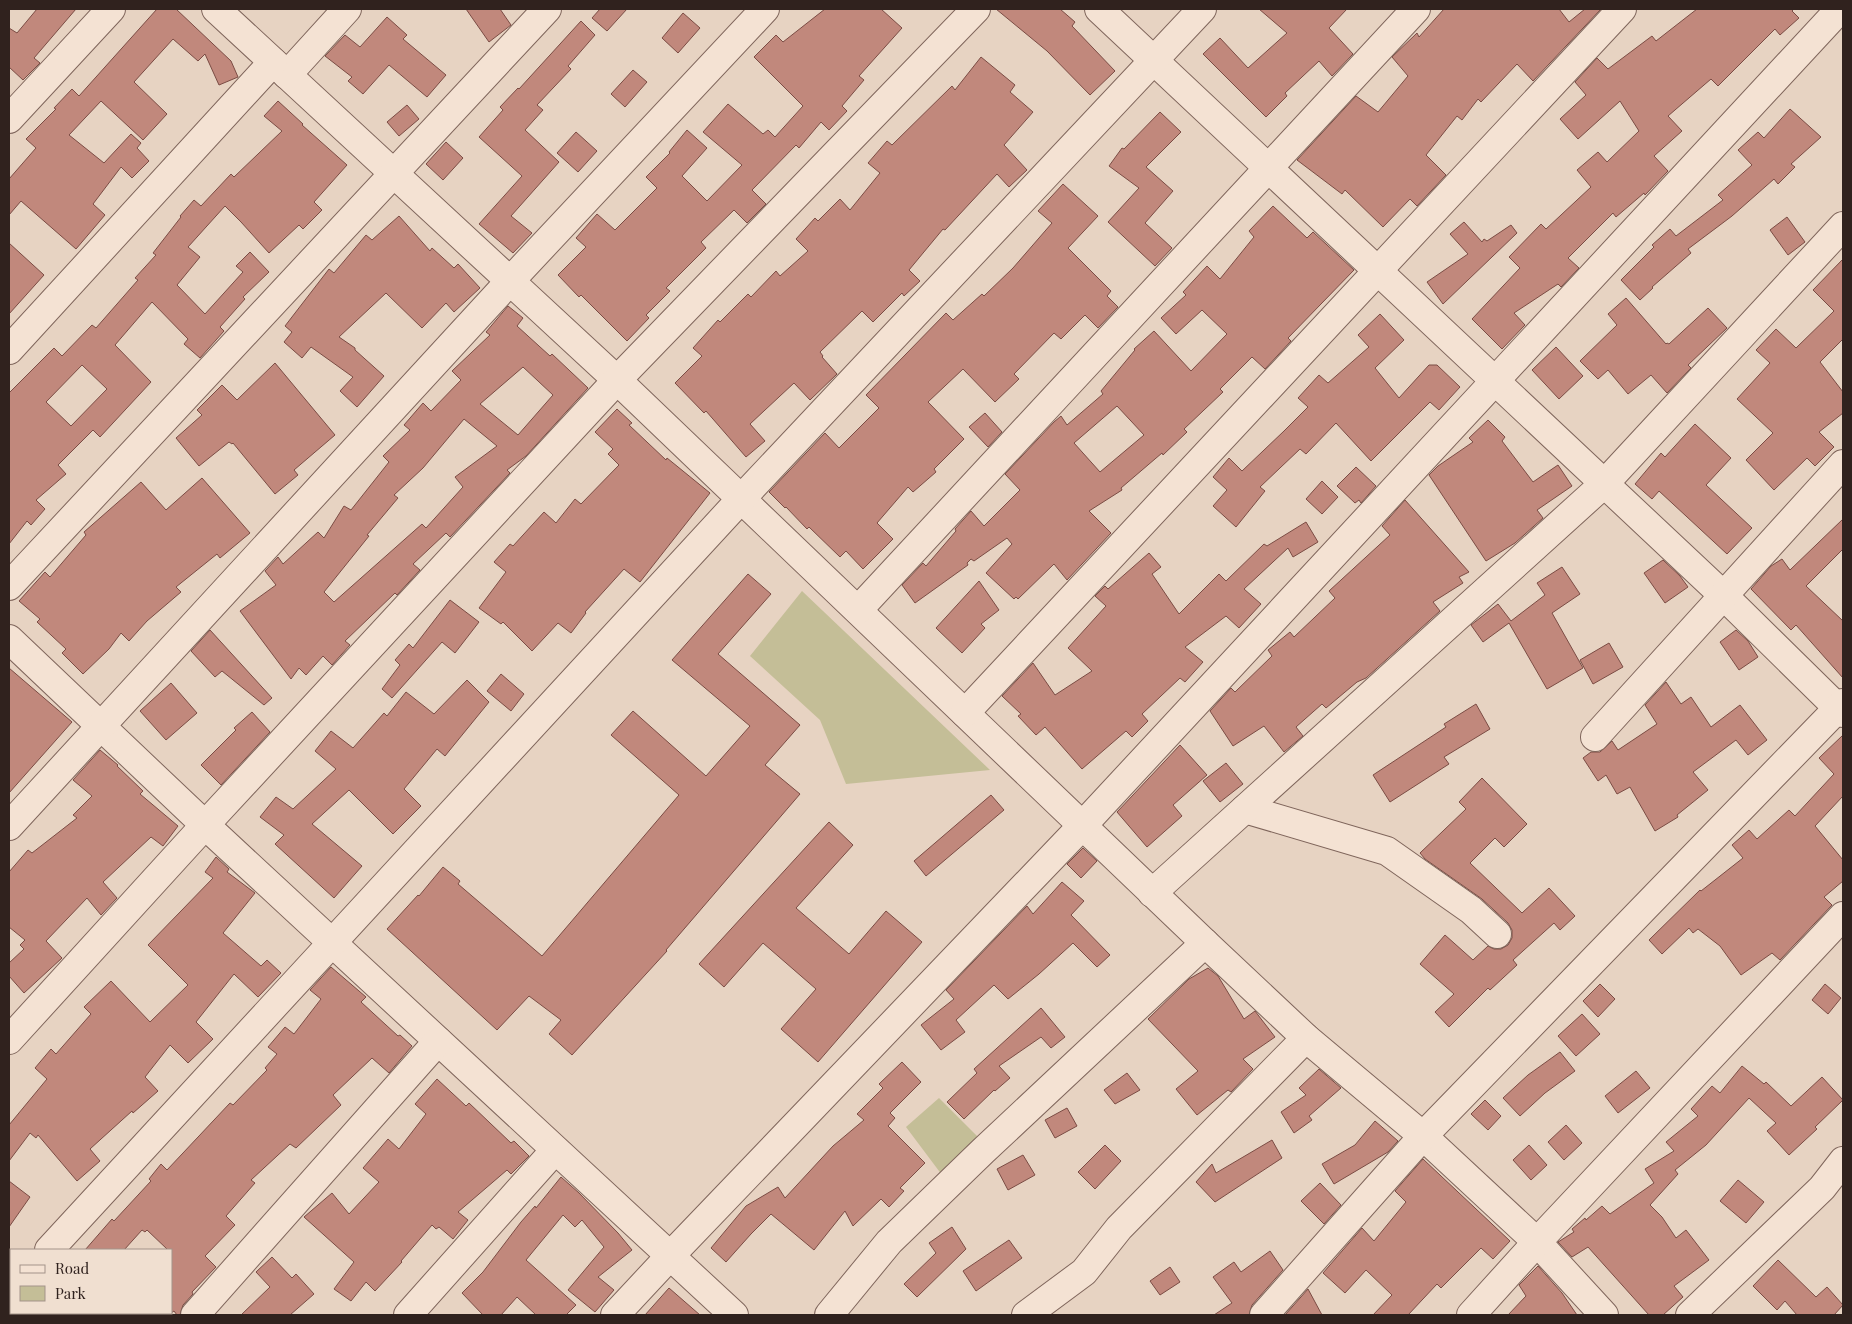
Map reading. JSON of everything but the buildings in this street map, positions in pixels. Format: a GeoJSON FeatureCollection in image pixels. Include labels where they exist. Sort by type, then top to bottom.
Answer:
{"type":"FeatureCollection","features":[{"type":"Feature","properties":{"kind":"street"},"geometry":{"type":"LineString","coordinates":[[9,119],[110,9]]}},
{"type":"Feature","properties":{"kind":"street"},"geometry":{"type":"LineString","coordinates":[[216,9],[617,380],[1205,944],[1306,1038],[1423,1136],[1537,1242],[1604,1315]]}},
{"type":"Feature","properties":{"kind":"street"},"geometry":{"type":"LineString","coordinates":[[9,350],[280,68],[347,9]]}},
{"type":"Feature","properties":{"kind":"street"},"geometry":{"type":"LineString","coordinates":[[9,586],[547,9]]}},
{"type":"Feature","properties":{"kind":"street"},"geometry":{"type":"LineString","coordinates":[[9,826],[510,281],[766,9]]}},
{"type":"Feature","properties":{"kind":"street"},"geometry":{"type":"LineString","coordinates":[[9,1040],[205,825],[617,380],[976,9]]}},
{"type":"Feature","properties":{"kind":"street"},"geometry":{"type":"LineString","coordinates":[[1098,9],[1842,708],[1423,1136],[1264,1315]]}},
{"type":"Feature","properties":{"kind":"street"},"geometry":{"type":"LineString","coordinates":[[50,1249],[741,498],[1202,9]]}},
{"type":"Feature","properties":{"kind":"street"},"geometry":{"type":"LineString","coordinates":[[858,610],[1416,9]]}},
{"type":"Feature","properties":{"kind":"street"},"geometry":{"type":"LineString","coordinates":[[965,713],[1622,9]]}},
{"type":"Feature","properties":{"kind":"street"},"geometry":{"type":"LineString","coordinates":[[615,1315],[1082,826],[1840,9]]}},
{"type":"Feature","properties":{"kind":"street"},"geometry":{"type":"LineString","coordinates":[[1152,893],[1605,484],[1843,226]]}},
{"type":"Feature","properties":{"kind":"street"},"geometry":{"type":"LineString","coordinates":[[1595,737],[1843,464]]}},
{"type":"Feature","properties":{"kind":"street"},"geometry":{"type":"LineString","coordinates":[[9,639],[205,825],[734,1315]]}},
{"type":"Feature","properties":{"kind":"street"},"geometry":{"type":"LineString","coordinates":[[1245,809],[1387,851],[1471,910],[1497,934]]}},
{"type":"Feature","properties":{"kind":"street"},"geometry":{"type":"LineString","coordinates":[[1471,1315],[1537,1242],[1843,916]]}},
{"type":"Feature","properties":{"kind":"street"},"geometry":{"type":"LineString","coordinates":[[830,1315],[889,1242],[983,1151],[1205,944]]}},
{"type":"Feature","properties":{"kind":"street"},"geometry":{"type":"LineString","coordinates":[[1026,1315],[1084,1272],[1119,1228],[1306,1038]]}},
{"type":"Feature","properties":{"kind":"street"},"geometry":{"type":"LineString","coordinates":[[195,1315],[438,1041]]}},
{"type":"Feature","properties":{"kind":"street"},"geometry":{"type":"LineString","coordinates":[[408,1315],[555,1150]]}},
{"type":"Feature","properties":{"kind":"street"},"geometry":{"type":"LineString","coordinates":[[1690,1315],[1822,1188],[1843,1161]]}},
{"type":"Feature","properties":{"kind":"green space"},"geometry":{"type":"Polygon","coordinates":[[[802,591],[990,770],[846,784],[820,720],[750,656],[802,591]]]}},
{"type":"Feature","properties":{"kind":"green space"},"geometry":{"type":"Polygon","coordinates":[[[939,1098],[979,1138],[945,1179],[906,1127],[939,1098]]]}}]}
